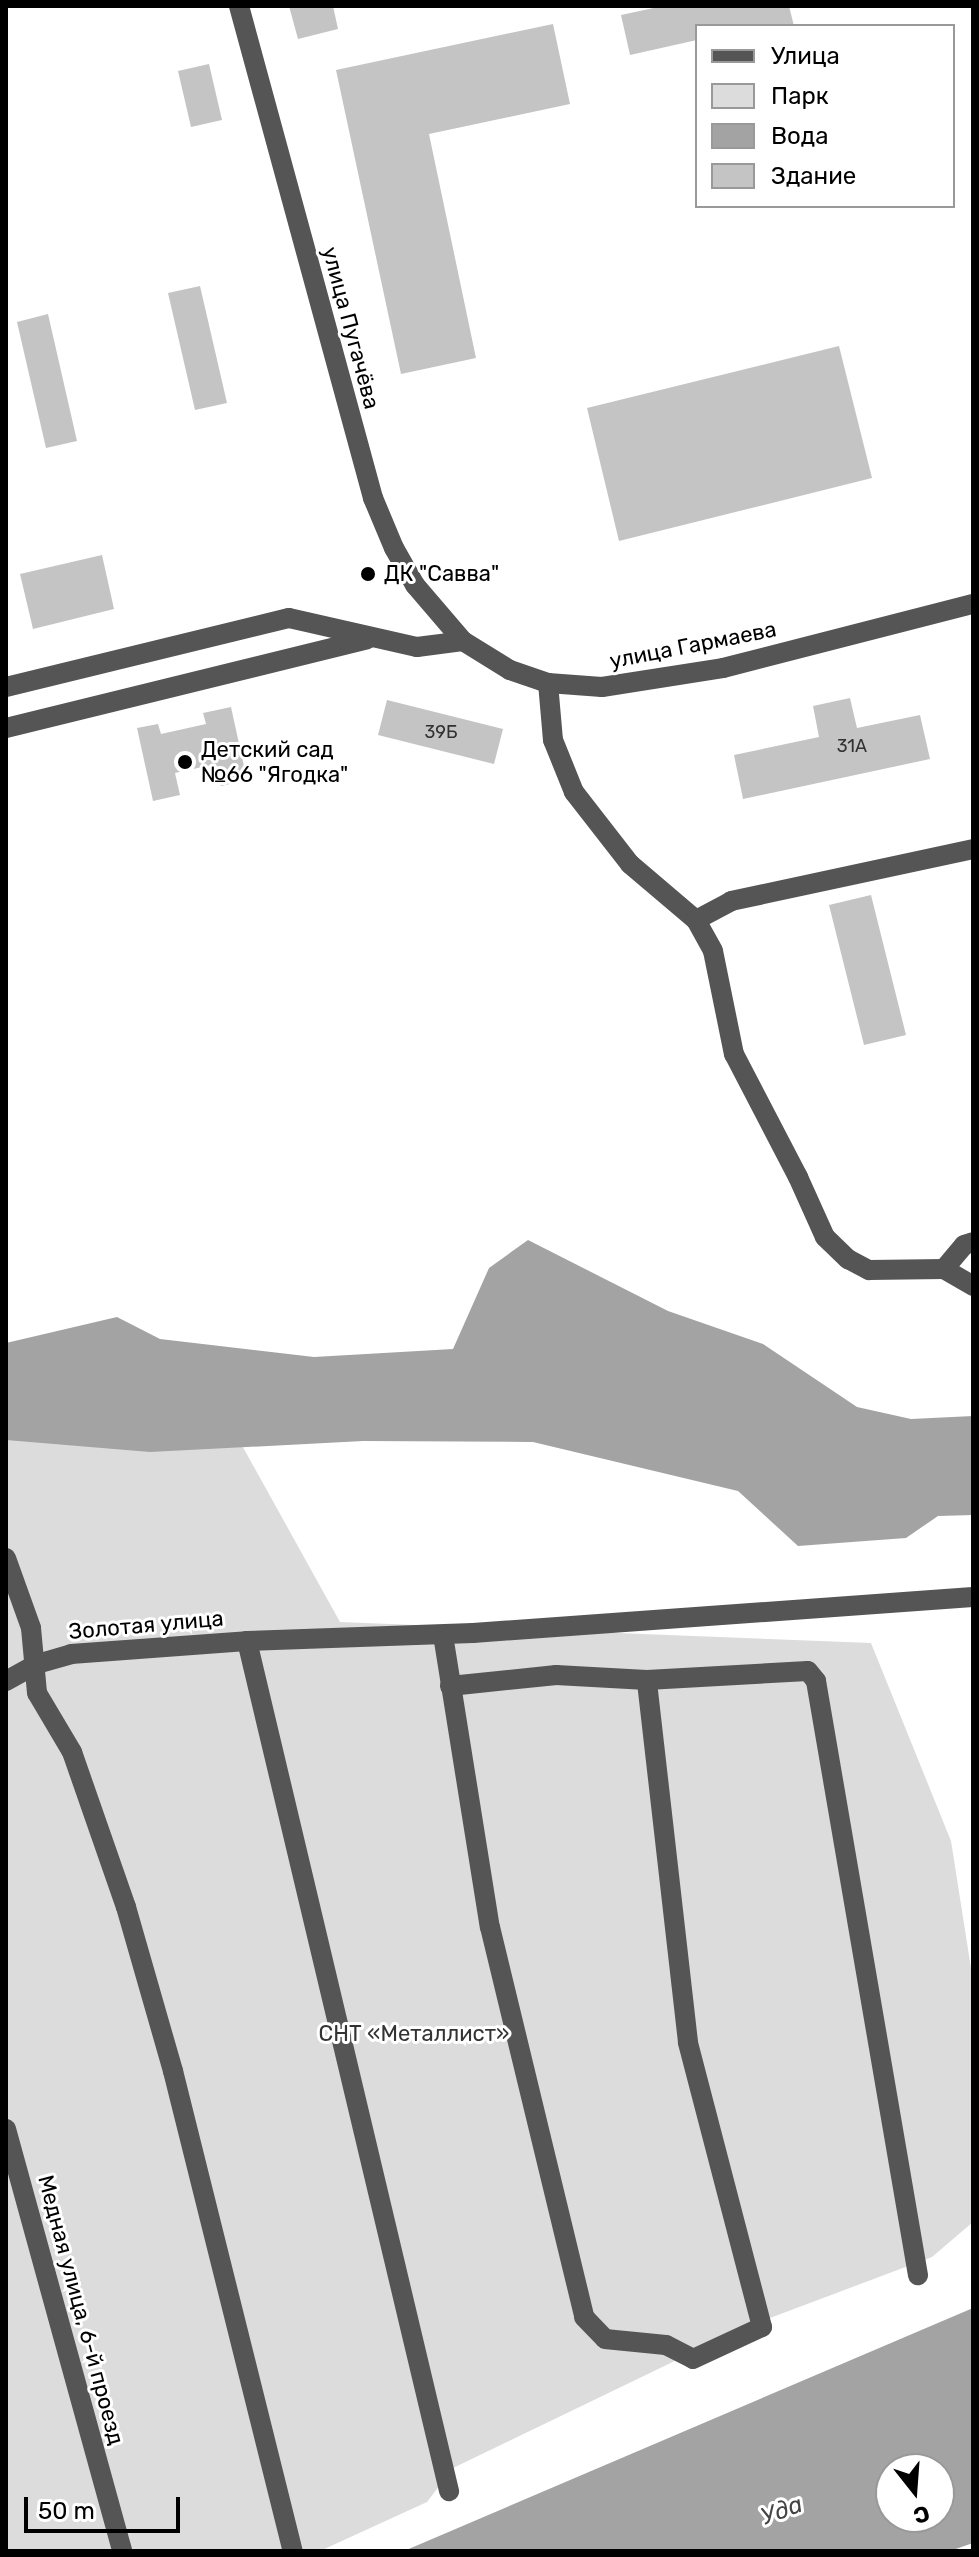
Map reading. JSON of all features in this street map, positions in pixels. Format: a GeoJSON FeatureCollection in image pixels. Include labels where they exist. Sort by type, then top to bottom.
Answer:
{"type":"FeatureCollection","features":[{"type":"Feature","properties":{"kind":"street","name":"улица Пугачёва"},"geometry":{"type":"LineString","coordinates":[[239,6],[373,498],[394,548],[415,585],[463,641]]}},
{"type":"Feature","properties":{"kind":"street","name":"улица Гармаева"},"geometry":{"type":"LineString","coordinates":[[463,641],[510,670],[548,683],[602,687],[723,668],[973,604]]}},
{"type":"Feature","properties":{"kind":"street"},"geometry":{"type":"LineString","coordinates":[[6,687],[289,618],[417,647],[463,641]]}},
{"type":"Feature","properties":{"kind":"street"},"geometry":{"type":"LineString","coordinates":[[6,728],[374,637]]}},
{"type":"Feature","properties":{"kind":"street"},"geometry":{"type":"LineString","coordinates":[[548,683],[553,740],[574,792],[630,864],[696,920],[713,951],[734,1054],[798,1177],[825,1237],[848,1259],[869,1270],[944,1269],[973,1286]]}},
{"type":"Feature","properties":{"kind":"street"},"geometry":{"type":"LineString","coordinates":[[696,920],[731,901],[973,849]]}},
{"type":"Feature","properties":{"kind":"street"},"geometry":{"type":"LineString","coordinates":[[944,1269],[964,1245],[973,1242]]}},
{"type":"Feature","properties":{"kind":"street"},"geometry":{"type":"LineString","coordinates":[[6,1558],[31,1628],[37,1664],[37,1693],[72,1752],[131,1922],[173,2071],[293,2551]]}},
{"type":"Feature","properties":{"kind":"street","name":"Золотая улица"},"geometry":{"type":"LineString","coordinates":[[6,1681],[37,1664],[71,1654],[247,1641],[443,1635],[973,1597]]}},
{"type":"Feature","properties":{"kind":"street"},"geometry":{"type":"LineString","coordinates":[[443,1635],[490,1927],[584,2317],[605,2339],[666,2345],[693,2359],[762,2327],[688,2042],[647,1680]]}},
{"type":"Feature","properties":{"kind":"street"},"geometry":{"type":"LineString","coordinates":[[247,1641],[449,2491]]}},
{"type":"Feature","properties":{"kind":"street"},"geometry":{"type":"LineString","coordinates":[[450,1686],[556,1675],[647,1680],[808,1671],[816,1681],[918,2275]]}},
{"type":"Feature","properties":{"kind":"street","name":"Медная улица, 6-й проезд"},"geometry":{"type":"LineString","coordinates":[[6,2129],[122,2551]]}},
{"type":"Feature","properties":{"kind":"green space","name":"СНТ «Металлист»"},"geometry":{"type":"Polygon","coordinates":[[[6,1427],[239,1440],[340,1622],[871,1643],[951,1841],[973,1981],[973,2222],[932,2257],[741,2329],[453,2468],[427,2502],[320,2551],[6,2551],[6,1427]]]}},
{"type":"Feature","properties":{"kind":"water"},"geometry":{"type":"Polygon","coordinates":[[[528,1240],[668,1311],[763,1344],[857,1407],[911,1419],[973,1416],[973,1515],[938,1516],[906,1538],[798,1546],[738,1491],[533,1442],[363,1441],[150,1452],[6,1440],[6,1343],[117,1317],[160,1339],[314,1357],[453,1349],[489,1268],[528,1240]]]}},
{"type":"Feature","properties":{"kind":"water","name":"Уда"},"geometry":{"type":"Polygon","coordinates":[[[973,2308],[973,2543],[950,2551],[404,2551],[973,2308]]]}},
{"type":"Feature","properties":{"kind":"building"},"geometry":{"type":"Polygon","coordinates":[[[289,6],[333,6],[338,29],[298,39],[289,6]]]}},
{"type":"Feature","properties":{"kind":"building"},"geometry":{"type":"Polygon","coordinates":[[[663,6],[789,6],[794,24],[695,24],[695,40],[630,55],[621,15],[663,6]]]}},
{"type":"Feature","properties":{"kind":"building"},"geometry":{"type":"Polygon","coordinates":[[[553,24],[570,104],[429,134],[476,358],[401,374],[336,70],[553,24]]]}},
{"type":"Feature","properties":{"kind":"building"},"geometry":{"type":"Polygon","coordinates":[[[209,64],[222,120],[191,127],[178,71],[209,64]]]}},
{"type":"Feature","properties":{"kind":"building"},"geometry":{"type":"Polygon","coordinates":[[[200,286],[227,403],[195,410],[168,293],[200,286]]]}},
{"type":"Feature","properties":{"kind":"building"},"geometry":{"type":"Polygon","coordinates":[[[48,314],[77,441],[46,448],[17,322],[48,314]]]}},
{"type":"Feature","properties":{"kind":"building"},"geometry":{"type":"Polygon","coordinates":[[[839,346],[872,478],[619,541],[587,408],[839,346]]]}},
{"type":"Feature","properties":{"kind":"building"},"geometry":{"type":"Polygon","coordinates":[[[102,555],[114,609],[33,629],[20,574],[102,555]]]}},
{"type":"Feature","properties":{"kind":"building"},"geometry":{"type":"Polygon","coordinates":[[[850,698],[857,728],[920,715],[930,759],[743,799],[734,755],[819,737],[813,706],[850,698]]]}},
{"type":"Feature","properties":{"kind":"building"},"geometry":{"type":"Polygon","coordinates":[[[387,700],[503,729],[494,764],[378,735],[387,700]]]}},
{"type":"Feature","properties":{"kind":"building"},"geometry":{"type":"Polygon","coordinates":[[[231,707],[247,780],[221,786],[216,764],[175,773],[180,795],[153,801],[137,728],[158,724],[161,734],[206,724],[203,713],[231,707]]]}},
{"type":"Feature","properties":{"kind":"building"},"geometry":{"type":"Polygon","coordinates":[[[871,895],[906,1035],[864,1045],[829,905],[871,895]]]}},
{"type":"Feature","properties":{"kind":"place","name":"ДК \"Савва\""},"geometry":{"type":"Point","coordinates":[368,574]}},
{"type":"Feature","properties":{"kind":"place","name":"Детский сад №66 \"Ягодка\""},"geometry":{"type":"Point","coordinates":[185,762]}}]}
